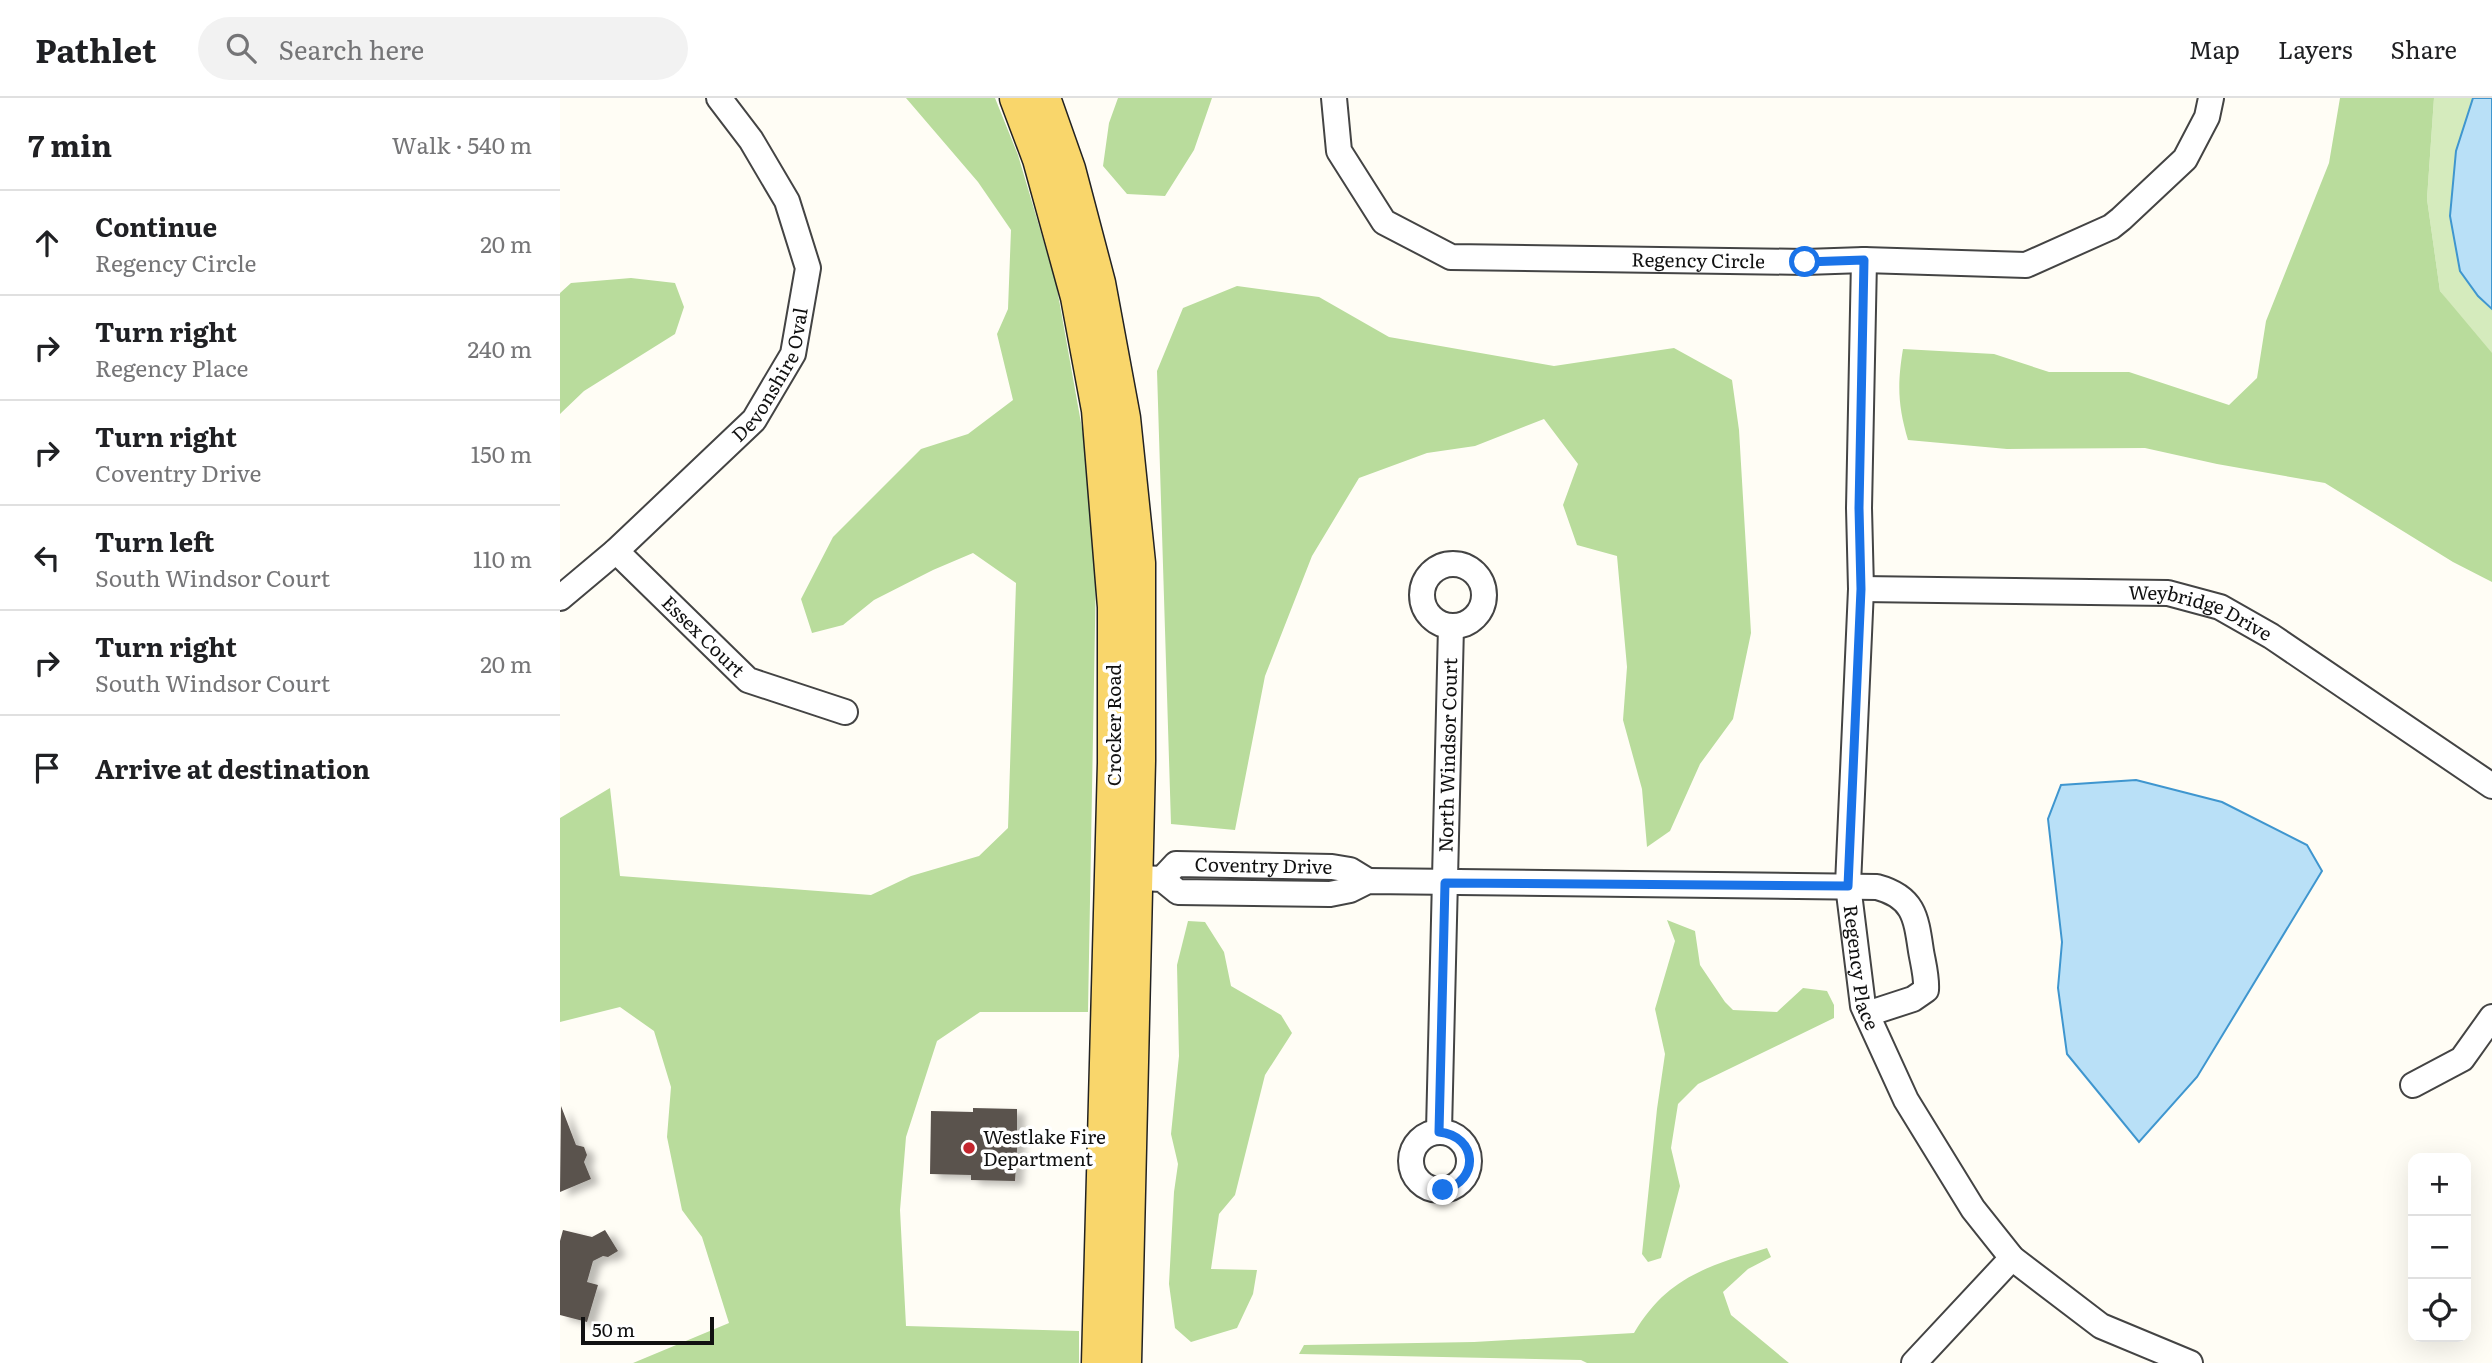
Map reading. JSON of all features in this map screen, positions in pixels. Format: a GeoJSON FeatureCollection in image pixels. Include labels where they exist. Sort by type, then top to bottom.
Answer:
{"type":"FeatureCollection","features":[{"type":"Feature","properties":{"kind":"main road","name":"Crocker Road"},"geometry":{"type":"LineString","coordinates":[[1016,98],[1039,159],[1069,263],[1097,410],[1114,607],[1114,763],[1137,878],[1098,1363]]}},
{"type":"Feature","properties":{"kind":"main road","name":"Crocker Road"},"geometry":{"type":"LineString","coordinates":[[1044,98],[1069,169],[1099,283],[1124,418],[1140,586],[1137,878],[1125,1363]]}},
{"type":"Feature","properties":{"kind":"street","name":"Devonshire Oval"},"geometry":{"type":"LineString","coordinates":[[560,598],[616,551],[754,420],[793,354],[808,268],[788,201],[751,140],[719,98]]}},
{"type":"Feature","properties":{"kind":"street","name":"Regency Circle"},"geometry":{"type":"LineString","coordinates":[[1334,98],[1339,150],[1384,222],[1451,257],[1805,262],[1864,260],[2026,265],[2111,227],[2185,159],[2207,117],[2211,98]]}},
{"type":"Feature","properties":{"kind":"street","name":"Regency Place"},"geometry":{"type":"LineString","coordinates":[[1864,260],[1859,508],[1861,589],[1848,886],[1863,1006],[1906,1100],[1973,1209],[2012,1258],[2101,1326],[2190,1363]]}},
{"type":"Feature","properties":{"kind":"street","name":"Essex Court"},"geometry":{"type":"LineString","coordinates":[[616,551],[748,680],[845,712]]}},
{"type":"Feature","properties":{"kind":"street","name":"Weybridge Drive"},"geometry":{"type":"LineString","coordinates":[[1861,589],[2168,593],[2220,607],[2271,636],[2492,786]]}},
{"type":"Feature","properties":{"kind":"street","name":"North Windsor Court"},"geometry":{"type":"LineString","coordinates":[[1439,1132],[1451,626]]}},
{"type":"Feature","properties":{"kind":"street","name":"Coventry Drive"},"geometry":{"type":"LineString","coordinates":[[1137,878],[1178,892],[1330,894],[1350,890],[1368,881],[1877,887],[1894,891],[1912,909],[1917,923],[1926,990],[1922,995],[1867,1014]]}},
{"type":"Feature","properties":{"kind":"street"},"geometry":{"type":"LineString","coordinates":[[2413,1085],[2462,1059],[2492,1017]]}},
{"type":"Feature","properties":{"kind":"street"},"geometry":{"type":"LineString","coordinates":[[1914,1363],[2012,1258]]}},
{"type":"Feature","properties":{"kind":"green space"},"geometry":{"type":"Polygon","coordinates":[[[906,98],[995,98],[1018,155],[1056,283],[1083,434],[1096,570],[1088,1012],[980,1012],[937,1041],[906,1137],[900,1210],[906,1326],[1079,1331],[1079,1363],[633,1363],[729,1323],[702,1237],[682,1210],[667,1137],[671,1087],[654,1031],[620,1007],[560,1022],[560,818],[610,788],[620,876],[871,895],[911,876],[979,856],[1008,828],[1016,583],[973,553],[874,600],[843,625],[812,633],[801,599],[833,537],[921,449],[968,434],[1013,400],[997,334],[1008,309],[1011,230],[978,182],[906,98]]]}},
{"type":"Feature","properties":{"kind":"green space"},"geometry":{"type":"Polygon","coordinates":[[[1118,98],[1212,98],[1194,150],[1165,196],[1127,194],[1103,166],[1109,123],[1118,98]]]}},
{"type":"Feature","properties":{"kind":"green space"},"geometry":{"type":"Polygon","coordinates":[[[2340,98],[2434,98],[2427,199],[2440,291],[2492,353],[2492,582],[2453,562],[2325,483],[2145,448],[2007,449],[1908,440],[1900,395],[1903,349],[1994,354],[2049,372],[2129,372],[2229,405],[2257,378],[2266,321],[2329,163],[2340,98]]]}},
{"type":"Feature","properties":{"kind":"green space"},"geometry":{"type":"Polygon","coordinates":[[[2434,98],[2492,98],[2492,358],[2440,291],[2427,199],[2434,98]]]}},
{"type":"Feature","properties":{"kind":"green space"},"geometry":{"type":"Polygon","coordinates":[[[631,278],[675,283],[684,307],[675,334],[584,391],[560,414],[560,293],[571,283],[631,278]]]}},
{"type":"Feature","properties":{"kind":"green space"},"geometry":{"type":"Polygon","coordinates":[[[1237,286],[1319,297],[1389,337],[1554,366],[1674,348],[1732,380],[1739,430],[1751,633],[1733,719],[1700,764],[1670,831],[1647,847],[1642,789],[1623,720],[1627,667],[1617,556],[1577,545],[1563,505],[1578,464],[1544,419],[1475,446],[1427,453],[1359,478],[1312,556],[1265,676],[1235,830],[1171,824],[1157,371],[1183,308],[1237,286]]]}},
{"type":"Feature","properties":{"kind":"green space"},"geometry":{"type":"Polygon","coordinates":[[[1667,920],[1695,931],[1700,965],[1733,1010],[1777,1012],[1803,988],[1827,991],[1834,1005],[1834,1018],[1698,1084],[1678,1104],[1671,1148],[1680,1186],[1661,1258],[1648,1262],[1642,1254],[1665,1054],[1655,1009],[1675,941],[1667,920]]]}},
{"type":"Feature","properties":{"kind":"green space"},"geometry":{"type":"Polygon","coordinates":[[[1188,921],[1205,922],[1224,952],[1231,986],[1281,1015],[1292,1033],[1265,1075],[1235,1195],[1219,1214],[1211,1269],[1257,1270],[1253,1294],[1237,1328],[1191,1342],[1175,1328],[1169,1284],[1178,1164],[1171,1134],[1179,1056],[1177,965],[1188,921]]]}},
{"type":"Feature","properties":{"kind":"green space"},"geometry":{"type":"Polygon","coordinates":[[[1767,1248],[1771,1257],[1748,1269],[1723,1292],[1731,1315],[1789,1363],[1587,1363],[1581,1360],[1299,1354],[1304,1345],[1474,1342],[1634,1333],[1660,1299],[1675,1286],[1708,1268],[1767,1248]]]}},
{"type":"Feature","properties":{"kind":"water"},"geometry":{"type":"Polygon","coordinates":[[[2473,98],[2492,98],[2492,309],[2478,296],[2460,271],[2450,216],[2456,151],[2473,98]]]}},
{"type":"Feature","properties":{"kind":"water"},"geometry":{"type":"Polygon","coordinates":[[[2136,780],[2222,802],[2307,845],[2322,871],[2197,1077],[2139,1142],[2067,1054],[2058,988],[2062,942],[2048,819],[2061,785],[2136,780]]]}},
{"type":"Feature","properties":{"kind":"building"},"geometry":{"type":"Polygon","coordinates":[[[561,1106],[576,1145],[584,1147],[587,1155],[584,1162],[591,1179],[560,1192],[561,1106]]]}},
{"type":"Feature","properties":{"kind":"building"},"geometry":{"type":"Polygon","coordinates":[[[973,1108],[1017,1109],[1015,1181],[971,1180],[971,1175],[930,1174],[931,1111],[973,1112],[973,1108]]]}},
{"type":"Feature","properties":{"kind":"building"},"geometry":{"type":"Polygon","coordinates":[[[563,1230],[592,1237],[605,1230],[618,1251],[593,1261],[587,1282],[598,1285],[587,1322],[560,1315],[560,1241],[563,1230]]]}},
{"type":"Feature","properties":{"kind":"place","name":"Westlake Fire Department"},"geometry":{"type":"Point","coordinates":[969,1148]}},
{"type":"Feature","properties":{"kind":"route"},"geometry":{"type":"LineString","coordinates":[[1443,1190],[1461,1182],[1467,1174],[1469,1164],[1469,1154],[1458,1137],[1439,1132],[1445,883],[1848,886],[1861,589],[1859,508],[1864,260],[1805,262]]}}]}
